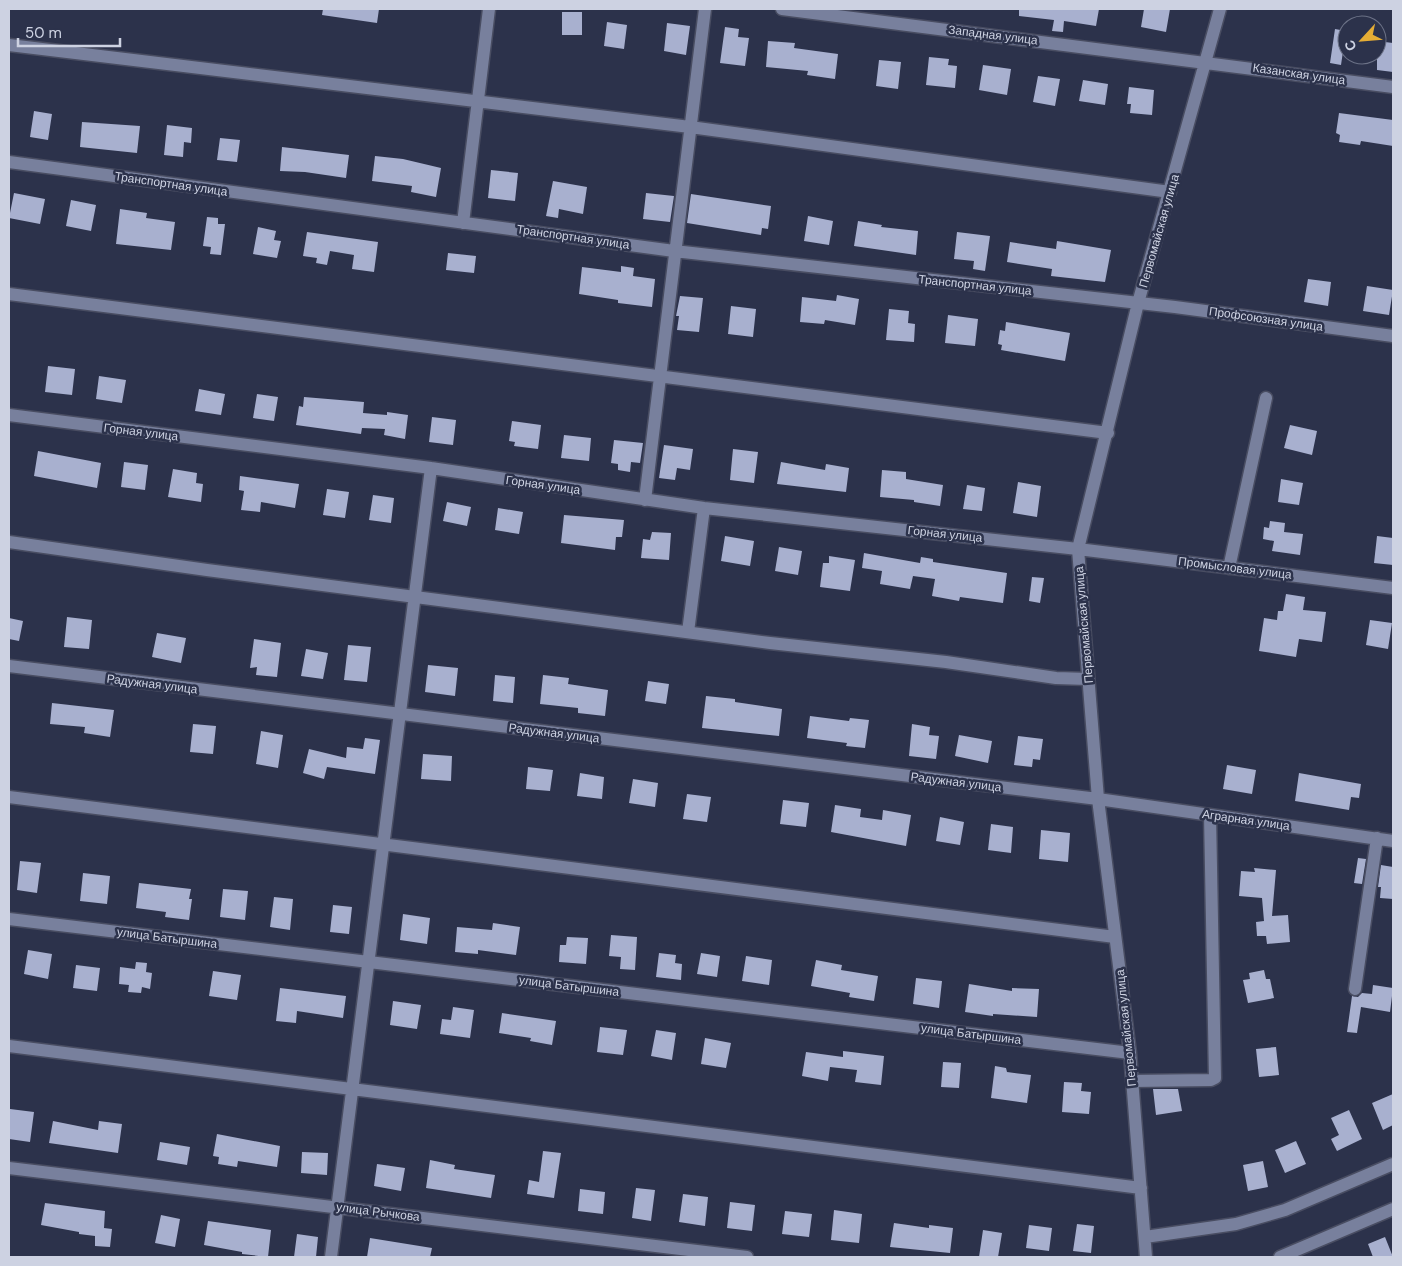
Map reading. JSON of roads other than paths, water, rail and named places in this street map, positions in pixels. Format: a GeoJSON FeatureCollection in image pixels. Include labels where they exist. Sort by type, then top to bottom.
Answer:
{"type":"FeatureCollection","features":[{"type":"Feature","properties":{"kind":"street"},"geometry":{"type":"LineString","coordinates":[[463,222],[489,9]]}},
{"type":"Feature","properties":{"kind":"street"},"geometry":{"type":"LineString","coordinates":[[645,500],[705,9]]}},
{"type":"Feature","properties":{"kind":"street","name":"Западная улица"},"geometry":{"type":"LineString","coordinates":[[782,9],[1205,61]]}},
{"type":"Feature","properties":{"kind":"street","name":"Первомайская улица"},"geometry":{"type":"LineString","coordinates":[[1146,1257],[1130,1053],[1098,799],[1078,549],[1108,433],[1138,303],[1220,9]]}},
{"type":"Feature","properties":{"kind":"street"},"geometry":{"type":"LineString","coordinates":[[9,45],[378,91],[478,100],[541,111],[690,127],[1170,192]]}},
{"type":"Feature","properties":{"kind":"street","name":"Казанская улица"},"geometry":{"type":"LineString","coordinates":[[1205,61],[1393,87]]}},
{"type":"Feature","properties":{"kind":"street","name":"Транспортная улица"},"geometry":{"type":"LineString","coordinates":[[9,162],[674,251],[1138,303]]}},
{"type":"Feature","properties":{"kind":"street"},"geometry":{"type":"LineString","coordinates":[[9,294],[1108,433]]}},
{"type":"Feature","properties":{"kind":"street","name":"Профсоюзная улица"},"geometry":{"type":"LineString","coordinates":[[1138,303],[1393,336]]}},
{"type":"Feature","properties":{"kind":"street"},"geometry":{"type":"LineString","coordinates":[[1229,568],[1266,398]]}},
{"type":"Feature","properties":{"kind":"street","name":"Горная улица"},"geometry":{"type":"LineString","coordinates":[[9,415],[431,468],[704,508],[1078,549]]}},
{"type":"Feature","properties":{"kind":"street"},"geometry":{"type":"LineString","coordinates":[[331,1257],[431,468]]}},
{"type":"Feature","properties":{"kind":"street"},"geometry":{"type":"LineString","coordinates":[[688,632],[704,508]]}},
{"type":"Feature","properties":{"kind":"street"},"geometry":{"type":"LineString","coordinates":[[9,542],[770,644],[946,662],[1056,678],[1088,679]]}},
{"type":"Feature","properties":{"kind":"street","name":"Промысловая улица"},"geometry":{"type":"LineString","coordinates":[[1078,549],[1393,588]]}},
{"type":"Feature","properties":{"kind":"street","name":"Радужная улица"},"geometry":{"type":"LineString","coordinates":[[9,666],[1098,799]]}},
{"type":"Feature","properties":{"kind":"street"},"geometry":{"type":"LineString","coordinates":[[9,797],[651,877],[854,905],[1115,936]]}},
{"type":"Feature","properties":{"kind":"street","name":"Аграрная улица"},"geometry":{"type":"LineString","coordinates":[[1098,799],[1393,840]]}},
{"type":"Feature","properties":{"kind":"street"},"geometry":{"type":"LineString","coordinates":[[1132,1081],[1211,1080],[1215,1078],[1210,815]]}},
{"type":"Feature","properties":{"kind":"street"},"geometry":{"type":"LineString","coordinates":[[1355,989],[1377,838]]}},
{"type":"Feature","properties":{"kind":"street","name":"улица Батыршина"},"geometry":{"type":"LineString","coordinates":[[9,919],[1130,1053]]}},
{"type":"Feature","properties":{"kind":"street"},"geometry":{"type":"LineString","coordinates":[[9,1046],[1141,1188]]}},
{"type":"Feature","properties":{"kind":"street"},"geometry":{"type":"LineString","coordinates":[[1145,1237],[1236,1224],[1285,1210],[1393,1164]]}},
{"type":"Feature","properties":{"kind":"street","name":"улица Рычкова"},"geometry":{"type":"LineString","coordinates":[[9,1168],[747,1257]]}},
{"type":"Feature","properties":{"kind":"street"},"geometry":{"type":"LineString","coordinates":[[1280,1257],[1393,1210]]}}]}
